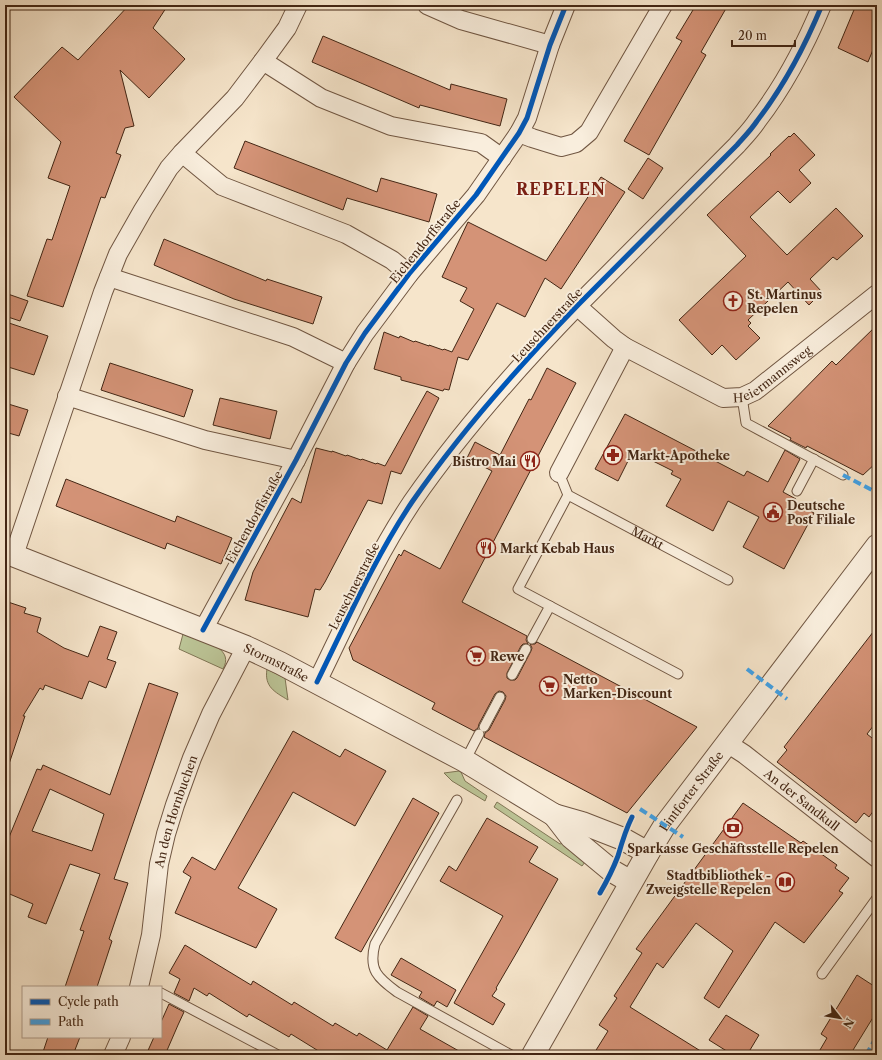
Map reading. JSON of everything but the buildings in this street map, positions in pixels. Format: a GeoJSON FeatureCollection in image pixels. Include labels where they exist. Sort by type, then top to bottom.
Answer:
{"type":"FeatureCollection","features":[{"type":"Feature","properties":{"kind":"street"},"geometry":{"type":"LineString","coordinates":[[9,554],[118,254],[169,168],[235,98],[287,28],[298,5]]}},
{"type":"Feature","properties":{"kind":"street"},"geometry":{"type":"LineString","coordinates":[[427,5],[460,20],[550,45]]}},
{"type":"Feature","properties":{"kind":"street","name":"Eichendorffstraße"},"geometry":{"type":"LineString","coordinates":[[203,630],[296,460],[346,364],[365,334],[409,274],[476,195],[519,133],[527,118],[550,45],[566,5]]}},
{"type":"Feature","properties":{"kind":"street"},"geometry":{"type":"LineString","coordinates":[[519,133],[561,146],[576,143],[589,132],[663,5]]}},
{"type":"Feature","properties":{"kind":"street","name":"Leuschnerstraße"},"geometry":{"type":"LineString","coordinates":[[317,682],[372,569],[420,492],[456,442],[545,339],[737,145],[758,121],[785,79],[810,33],[822,5]]}},
{"type":"Feature","properties":{"kind":"street"},"geometry":{"type":"LineString","coordinates":[[263,61],[321,98],[391,126],[481,143],[502,158]]}},
{"type":"Feature","properties":{"kind":"street","name":"Eichendorffstraße"},"geometry":{"type":"LineString","coordinates":[[182,153],[222,186],[346,234],[392,260],[409,274]]}},
{"type":"Feature","properties":{"kind":"street"},"geometry":{"type":"LineString","coordinates":[[109,277],[293,337],[346,364]]}},
{"type":"Feature","properties":{"kind":"street","name":"Heiermannsweg"},"geometry":{"type":"LineString","coordinates":[[577,306],[614,339],[626,347],[723,398],[742,397],[755,391],[877,294]]}},
{"type":"Feature","properties":{"kind":"street"},"geometry":{"type":"LineString","coordinates":[[560,473],[626,347]]}},
{"type":"Feature","properties":{"kind":"street","name":"Eichendorffstraße"},"geometry":{"type":"LineString","coordinates":[[67,396],[205,440],[296,460]]}},
{"type":"Feature","properties":{"kind":"street","name":"Lintforter Straße"},"geometry":{"type":"LineString","coordinates":[[533,1055],[665,825],[877,546]]}},
{"type":"Feature","properties":{"kind":"street","name":"Stormstraße"},"geometry":{"type":"LineString","coordinates":[[9,554],[246,647],[317,682],[465,761],[554,815],[582,823],[623,838],[648,853]]}},
{"type":"Feature","properties":{"kind":"street","name":"An den Hornbuchen"},"geometry":{"type":"LineString","coordinates":[[143,985],[151,935],[159,864],[166,834],[192,758],[211,714],[246,647]]}},
{"type":"Feature","properties":{"kind":"street","name":"An der Sandkull"},"geometry":{"type":"LineString","coordinates":[[727,743],[744,754],[877,858]]}},
{"type":"Feature","properties":{"kind":"street","name":"Stormstraße"},"geometry":{"type":"LineString","coordinates":[[554,815],[571,837],[612,871],[631,882]]}},
{"type":"Feature","properties":{"kind":"street"},"geometry":{"type":"LineString","coordinates":[[113,1055],[121,1038]]}},
{"type":"Feature","properties":{"kind":"lane"},"geometry":{"type":"LineString","coordinates":[[742,397],[746,423],[843,475]]}},
{"type":"Feature","properties":{"kind":"lane"},"geometry":{"type":"LineString","coordinates":[[797,491],[814,459]]}},
{"type":"Feature","properties":{"kind":"lane"},"geometry":{"type":"LineString","coordinates":[[560,473],[568,495],[518,588],[678,674]]}},
{"type":"Feature","properties":{"kind":"lane","name":"Markt"},"geometry":{"type":"LineString","coordinates":[[568,495],[728,580]]}},
{"type":"Feature","properties":{"kind":"lane"},"geometry":{"type":"LineString","coordinates":[[532,639],[550,606]]}},
{"type":"Feature","properties":{"kind":"lane"},"geometry":{"type":"LineString","coordinates":[[512,675],[526,649]]}},
{"type":"Feature","properties":{"kind":"lane"},"geometry":{"type":"LineString","coordinates":[[465,761],[500,697]]}},
{"type":"Feature","properties":{"kind":"lane"},"geometry":{"type":"LineString","coordinates":[[457,800],[376,944],[372,956],[376,973],[384,982],[397,992],[511,1055]]}},
{"type":"Feature","properties":{"kind":"lane"},"geometry":{"type":"LineString","coordinates":[[822,974],[877,898]]}},
{"type":"Feature","properties":{"kind":"lane"},"geometry":{"type":"LineString","coordinates":[[162,994],[278,1055]]}},
{"type":"Feature","properties":{"kind":"green space"},"geometry":{"type":"Polygon","coordinates":[[[183,634],[220,649],[226,660],[223,669],[179,649],[183,634]]]}},
{"type":"Feature","properties":{"kind":"green space"},"geometry":{"type":"Polygon","coordinates":[[[267,669],[285,678],[288,700],[269,685],[267,680],[267,669]]]}},
{"type":"Feature","properties":{"kind":"green space"},"geometry":{"type":"Polygon","coordinates":[[[461,772],[465,781],[487,796],[485,801],[452,781],[444,773],[461,772]]]}},
{"type":"Feature","properties":{"kind":"green space"},"geometry":{"type":"Polygon","coordinates":[[[497,802],[560,844],[563,843],[588,858],[582,866],[494,807],[497,802]]]}},
{"type":"Feature","properties":{"kind":"marked path"},"geometry":{"type":"LineString","coordinates":[[843,475],[877,494]]}},
{"type":"Feature","properties":{"kind":"marked path"},"geometry":{"type":"LineString","coordinates":[[747,669],[787,699]]}},
{"type":"Feature","properties":{"kind":"marked path"},"geometry":{"type":"LineString","coordinates":[[640,809],[683,837]]}},
{"type":"Feature","properties":{"kind":"marked path"},"geometry":{"type":"LineString","coordinates":[[866,1055],[877,1036]]}},
{"type":"Feature","properties":{"kind":"cycle path"},"geometry":{"type":"LineString","coordinates":[[203,630],[296,460],[346,363],[365,333],[409,274],[476,195],[519,133],[527,118],[550,45],[566,5]]}},
{"type":"Feature","properties":{"kind":"cycle path"},"geometry":{"type":"LineString","coordinates":[[317,682],[385,546],[412,502],[450,450],[534,351],[750,130],[767,108],[785,80],[822,5]]}},
{"type":"Feature","properties":{"kind":"cycle path"},"geometry":{"type":"LineString","coordinates":[[600,893],[616,861],[632,817]]}},
{"type":"Feature","properties":{"kind":"place","name":"St. Martinus Repelen"},"geometry":{"type":"Point","coordinates":[733,301]}},
{"type":"Feature","properties":{"kind":"place","name":"Markt-Apotheke"},"geometry":{"type":"Point","coordinates":[613,455]}},
{"type":"Feature","properties":{"kind":"place","name":"Bistro Mai"},"geometry":{"type":"Point","coordinates":[530,461]}},
{"type":"Feature","properties":{"kind":"place","name":"Deutsche Post Filiale"},"geometry":{"type":"Point","coordinates":[773,512]}},
{"type":"Feature","properties":{"kind":"place","name":"Markt Kebab Haus"},"geometry":{"type":"Point","coordinates":[486,548]}},
{"type":"Feature","properties":{"kind":"place","name":"Rewe"},"geometry":{"type":"Point","coordinates":[476,656]}},
{"type":"Feature","properties":{"kind":"place","name":"Netto Marken-Discount"},"geometry":{"type":"Point","coordinates":[549,686]}},
{"type":"Feature","properties":{"kind":"place","name":"Sparkasse Geschäftsstelle Repelen"},"geometry":{"type":"Point","coordinates":[733,828]}},
{"type":"Feature","properties":{"kind":"place","name":"Stadtbibliothek - Zweigstelle Repelen"},"geometry":{"type":"Point","coordinates":[785,882]}},
{"type":"Feature","properties":{"kind":"district","name":"REPELEN"},"geometry":{"type":"Point","coordinates":[561,189]}}]}
